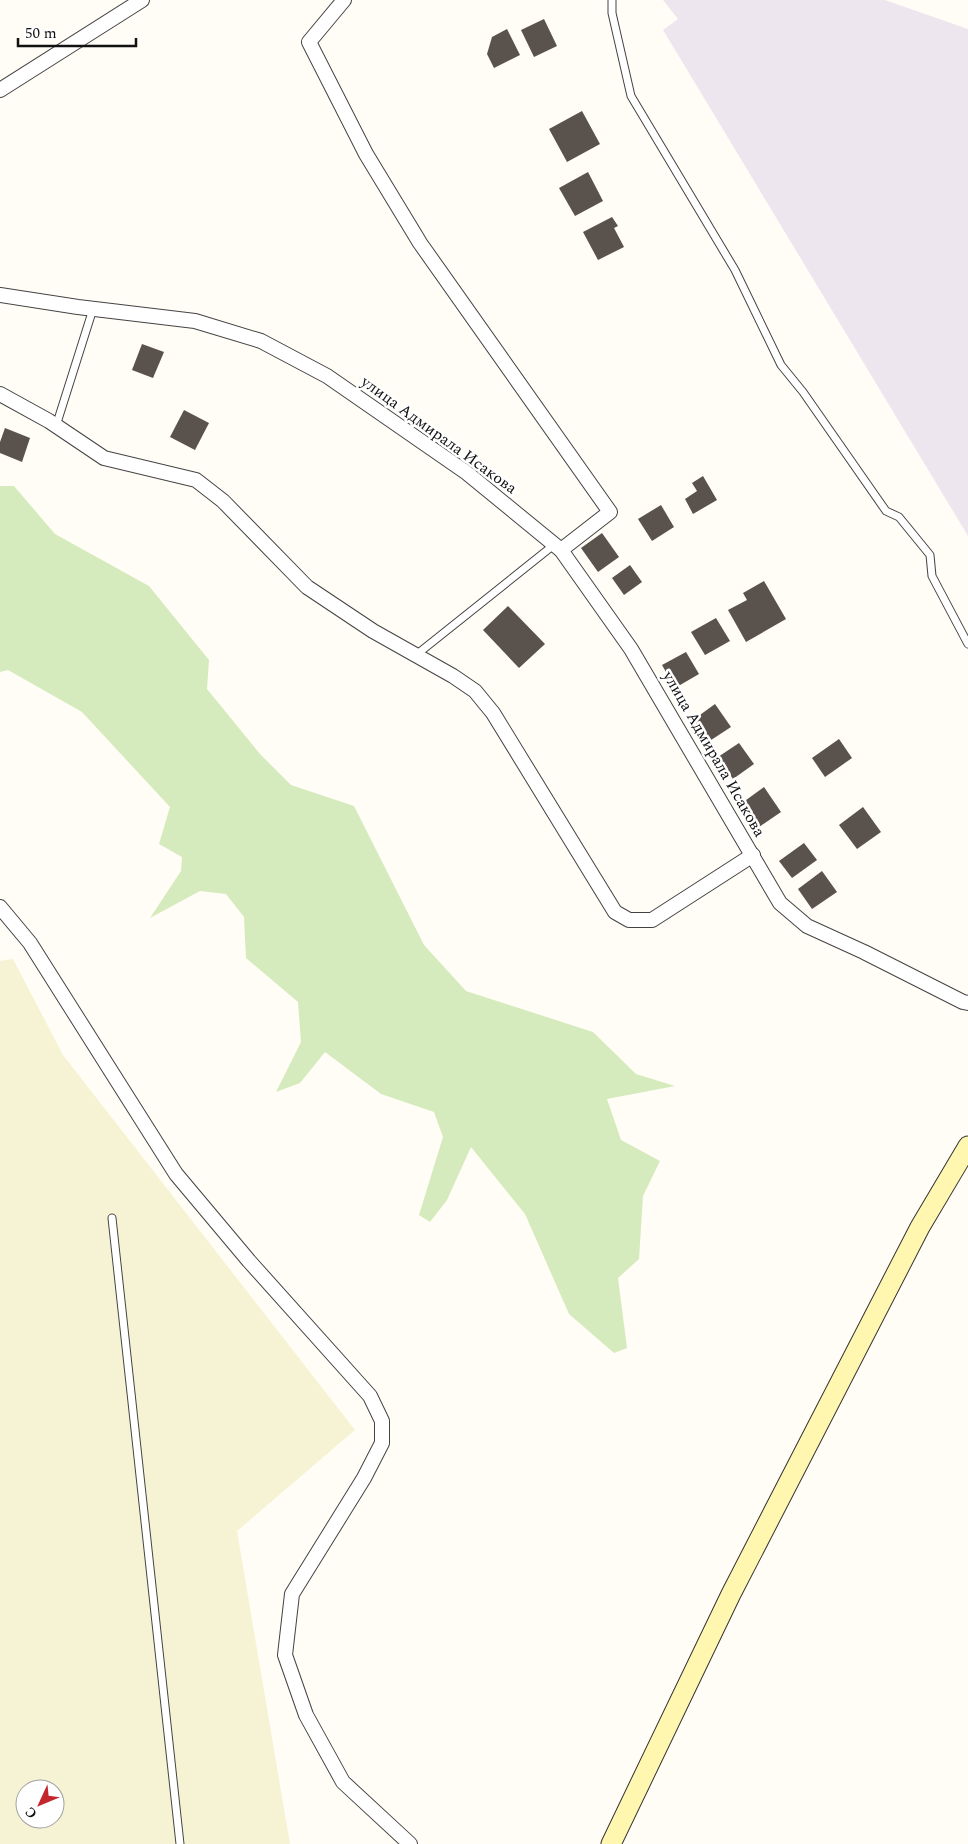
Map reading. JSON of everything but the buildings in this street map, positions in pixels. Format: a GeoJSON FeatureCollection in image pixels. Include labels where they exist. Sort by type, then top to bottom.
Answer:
{"type":"FeatureCollection","features":[{"type":"Feature","properties":{"kind":"main road"},"geometry":{"type":"LineString","coordinates":[[611,1844],[730,1594],[920,1226],[968,1146]]}},
{"type":"Feature","properties":{"kind":"street"},"geometry":{"type":"LineString","coordinates":[[0,90],[142,0]]}},
{"type":"Feature","properties":{"kind":"street"},"geometry":{"type":"LineString","coordinates":[[344,0],[309,42],[366,154],[420,243],[610,512],[558,547]]}},
{"type":"Feature","properties":{"kind":"street","name":"улица Адмирала Исакова"},"geometry":{"type":"LineString","coordinates":[[0,295],[195,321],[261,341],[327,376],[467,473],[558,547],[632,649],[780,903],[807,926],[968,1003]]}},
{"type":"Feature","properties":{"kind":"street"},"geometry":{"type":"LineString","coordinates":[[0,394],[56,426],[104,458],[196,480],[223,501],[307,587],[374,631],[453,676],[475,691],[493,713],[615,912],[630,920],[652,920],[753,855]]}},
{"type":"Feature","properties":{"kind":"street"},"geometry":{"type":"LineString","coordinates":[[0,907],[30,943],[176,1174],[249,1261],[370,1396],[382,1421],[382,1444],[364,1478],[292,1594],[285,1655],[306,1714],[343,1782],[410,1844]]}},
{"type":"Feature","properties":{"kind":"lane"},"geometry":{"type":"LineString","coordinates":[[612,0],[612,13],[631,96],[735,270],[781,365],[803,392],[886,510],[899,518],[930,555],[932,576],[968,644]]}},
{"type":"Feature","properties":{"kind":"lane"},"geometry":{"type":"LineString","coordinates":[[56,426],[93,308]]}},
{"type":"Feature","properties":{"kind":"lane"},"geometry":{"type":"LineString","coordinates":[[416,655],[558,547]]}},
{"type":"Feature","properties":{"kind":"lane"},"geometry":{"type":"LineString","coordinates":[[112,1218],[180,1844]]}},
{"type":"Feature","properties":{"kind":"shaded area"},"geometry":{"type":"Polygon","coordinates":[[[663,0],[885,0],[968,29],[968,536],[663,30],[678,19],[663,0]]]}},
{"type":"Feature","properties":{"kind":"shaded area"},"geometry":{"type":"Polygon","coordinates":[[[13,959],[63,1055],[355,1430],[237,1531],[290,1844],[0,1844],[0,961],[13,959]]]}},
{"type":"Feature","properties":{"kind":"green space"},"geometry":{"type":"Polygon","coordinates":[[[0,486],[14,486],[55,534],[149,586],[209,660],[207,689],[260,754],[291,785],[354,806],[424,945],[466,991],[593,1032],[636,1074],[675,1086],[607,1099],[621,1140],[660,1161],[643,1196],[639,1259],[618,1278],[627,1348],[614,1353],[569,1314],[525,1214],[471,1147],[447,1200],[430,1222],[419,1215],[443,1137],[434,1112],[381,1094],[325,1052],[300,1083],[276,1092],[301,1042],[298,1002],[246,958],[244,917],[226,894],[200,891],[150,918],[181,871],[182,857],[159,844],[170,807],[82,712],[8,670],[0,672],[0,486]]]}}]}
